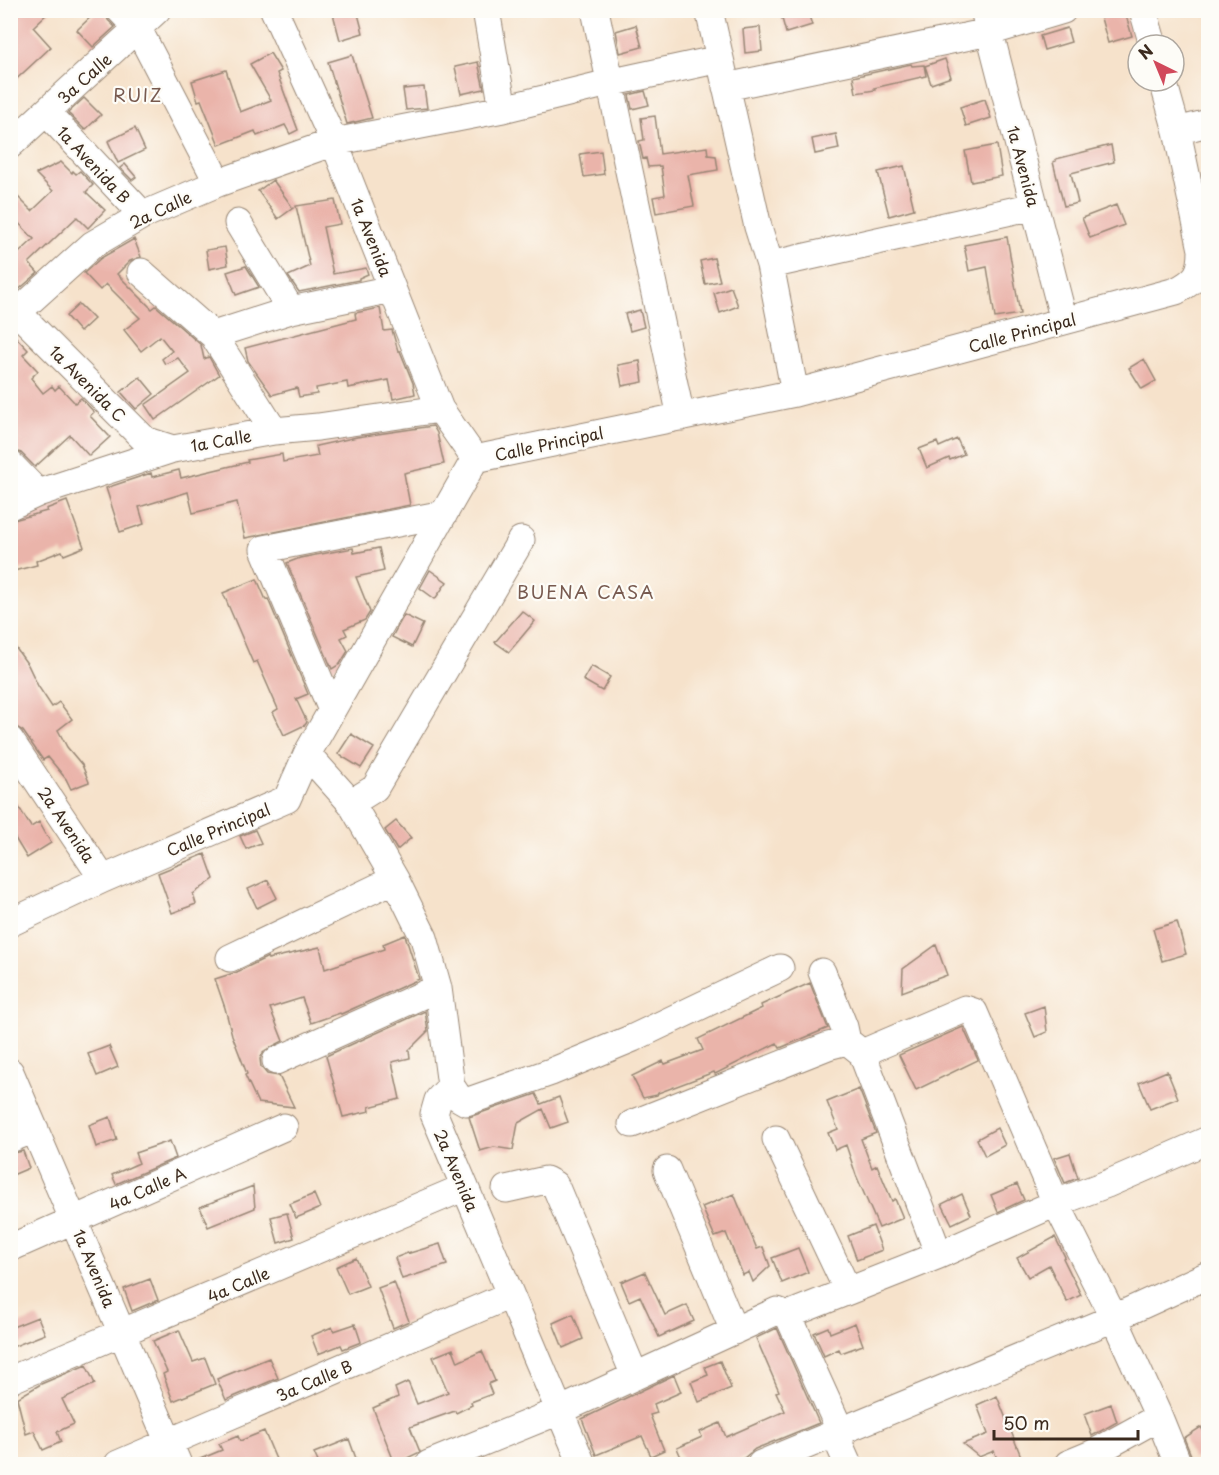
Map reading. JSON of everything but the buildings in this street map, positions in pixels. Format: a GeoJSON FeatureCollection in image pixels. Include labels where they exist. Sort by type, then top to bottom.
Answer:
{"type":"FeatureCollection","features":[{"type":"Feature","properties":{"kind":"street","name":"3a Calle"},"geometry":{"type":"LineString","coordinates":[[10,145],[46,112],[129,20],[158,10]]}},
{"type":"Feature","properties":{"kind":"street","name":"1a Avenida"},"geometry":{"type":"LineString","coordinates":[[274,10],[334,142],[440,409],[475,459]]}},
{"type":"Feature","properties":{"kind":"street"},"geometry":{"type":"LineString","coordinates":[[486,10],[503,109]]}},
{"type":"Feature","properties":{"kind":"street"},"geometry":{"type":"LineString","coordinates":[[595,10],[681,417]]}},
{"type":"Feature","properties":{"kind":"street"},"geometry":{"type":"LineString","coordinates":[[709,10],[758,227],[770,265],[795,393]]}},
{"type":"Feature","properties":{"kind":"street"},"geometry":{"type":"LineString","coordinates":[[726,87],[986,21],[1063,10]]}},
{"type":"Feature","properties":{"kind":"street"},"geometry":{"type":"LineString","coordinates":[[1143,10],[1150,33]]}},
{"type":"Feature","properties":{"kind":"street"},"geometry":{"type":"LineString","coordinates":[[129,20],[218,183]]}},
{"type":"Feature","properties":{"kind":"street","name":"1a Avenida"},"geometry":{"type":"LineString","coordinates":[[986,21],[1064,321]]}},
{"type":"Feature","properties":{"kind":"street","name":"2a Calle"},"geometry":{"type":"LineString","coordinates":[[13,312],[92,245],[143,215],[218,183],[334,142],[503,109],[720,59]]}},
{"type":"Feature","properties":{"kind":"street"},"geometry":{"type":"LineString","coordinates":[[1167,93],[1178,131],[1209,123]]}},
{"type":"Feature","properties":{"kind":"street","name":"1a Avenida B"},"geometry":{"type":"LineString","coordinates":[[46,112],[143,215]]}},
{"type":"Feature","properties":{"kind":"street","name":"Calle Principal"},"geometry":{"type":"LineString","coordinates":[[10,923],[103,879],[287,799],[307,754],[475,459],[795,393],[1176,291],[1190,284],[1202,268],[1202,250],[1178,131]]}},
{"type":"Feature","properties":{"kind":"street"},"geometry":{"type":"LineString","coordinates":[[770,265],[1034,206]]}},
{"type":"Feature","properties":{"kind":"street"},"geometry":{"type":"LineString","coordinates":[[238,223],[291,310]]}},
{"type":"Feature","properties":{"kind":"street"},"geometry":{"type":"LineString","coordinates":[[141,272],[213,335],[274,431]]}},
{"type":"Feature","properties":{"kind":"street"},"geometry":{"type":"LineString","coordinates":[[213,335],[291,310],[392,289]]}},
{"type":"Feature","properties":{"kind":"street","name":"1a Avenida C"},"geometry":{"type":"LineString","coordinates":[[13,312],[141,449],[173,448]]}},
{"type":"Feature","properties":{"kind":"street","name":"1a Calle"},"geometry":{"type":"LineString","coordinates":[[173,448],[274,431],[318,427],[440,409]]}},
{"type":"Feature","properties":{"kind":"street"},"geometry":{"type":"LineString","coordinates":[[10,506],[141,449]]}},
{"type":"Feature","properties":{"kind":"street"},"geometry":{"type":"LineString","coordinates":[[10,464],[38,493]]}},
{"type":"Feature","properties":{"kind":"street"},"geometry":{"type":"LineString","coordinates":[[332,710],[264,549],[444,514]]}},
{"type":"Feature","properties":{"kind":"street"},"geometry":{"type":"LineString","coordinates":[[351,803],[375,788],[520,540]]}},
{"type":"Feature","properties":{"kind":"street","name":"2a Avenida"},"geometry":{"type":"LineString","coordinates":[[10,740],[103,879]]}},
{"type":"Feature","properties":{"kind":"street"},"geometry":{"type":"LineString","coordinates":[[307,754],[351,803],[395,879],[424,938],[438,988],[451,1086],[459,1098],[466,1102],[551,1072],[633,1038],[780,968]]}},
{"type":"Feature","properties":{"kind":"street"},"geometry":{"type":"LineString","coordinates":[[230,958],[395,879]]}},
{"type":"Feature","properties":{"kind":"street"},"geometry":{"type":"LineString","coordinates":[[822,972],[939,1255]]}},
{"type":"Feature","properties":{"kind":"street"},"geometry":{"type":"LineString","coordinates":[[276,1061],[438,988]]}},
{"type":"Feature","properties":{"kind":"street"},"geometry":{"type":"LineString","coordinates":[[632,1124],[828,1046],[854,1047],[965,1009],[974,1012],[1056,1203],[1114,1318],[1178,1464]]}},
{"type":"Feature","properties":{"kind":"street","name":"1a Avenida"},"geometry":{"type":"LineString","coordinates":[[10,1072],[23,1134],[74,1220],[174,1454]]}},
{"type":"Feature","properties":{"kind":"street","name":"2a Avenida"},"geometry":{"type":"LineString","coordinates":[[451,1086],[438,1100],[434,1114],[582,1464]]}},
{"type":"Feature","properties":{"kind":"street","name":"4a Calle A"},"geometry":{"type":"LineString","coordinates":[[10,1248],[284,1127]]}},
{"type":"Feature","properties":{"kind":"street"},"geometry":{"type":"LineString","coordinates":[[776,1139],[848,1291]]}},
{"type":"Feature","properties":{"kind":"street"},"geometry":{"type":"LineString","coordinates":[[429,1464],[559,1411],[777,1311],[788,1315],[939,1255],[1056,1203],[1107,1184],[1209,1140]]}},
{"type":"Feature","properties":{"kind":"street"},"geometry":{"type":"LineString","coordinates":[[667,1170],[734,1331]]}},
{"type":"Feature","properties":{"kind":"street"},"geometry":{"type":"LineString","coordinates":[[506,1189],[546,1180],[555,1185],[635,1376]]}},
{"type":"Feature","properties":{"kind":"street","name":"4a Calle"},"geometry":{"type":"LineString","coordinates":[[10,1380],[465,1187]]}},
{"type":"Feature","properties":{"kind":"street"},"geometry":{"type":"LineString","coordinates":[[761,1464],[1114,1318],[1209,1275]]}},
{"type":"Feature","properties":{"kind":"street","name":"3a Calle B"},"geometry":{"type":"LineString","coordinates":[[118,1464],[174,1454],[510,1295]]}},
{"type":"Feature","properties":{"kind":"street"},"geometry":{"type":"LineString","coordinates":[[788,1315],[840,1430],[840,1446],[848,1464]]}},
{"type":"Feature","properties":{"kind":"street"},"geometry":{"type":"LineString","coordinates":[[1068,1464],[1092,1454],[1159,1417]]}},
{"type":"Feature","properties":{"kind":"district","name":"RUIZ"},"geometry":{"type":"Point","coordinates":[138,94]}},
{"type":"Feature","properties":{"kind":"district","name":"BUENA CASA"},"geometry":{"type":"Point","coordinates":[586,591]}}]}
